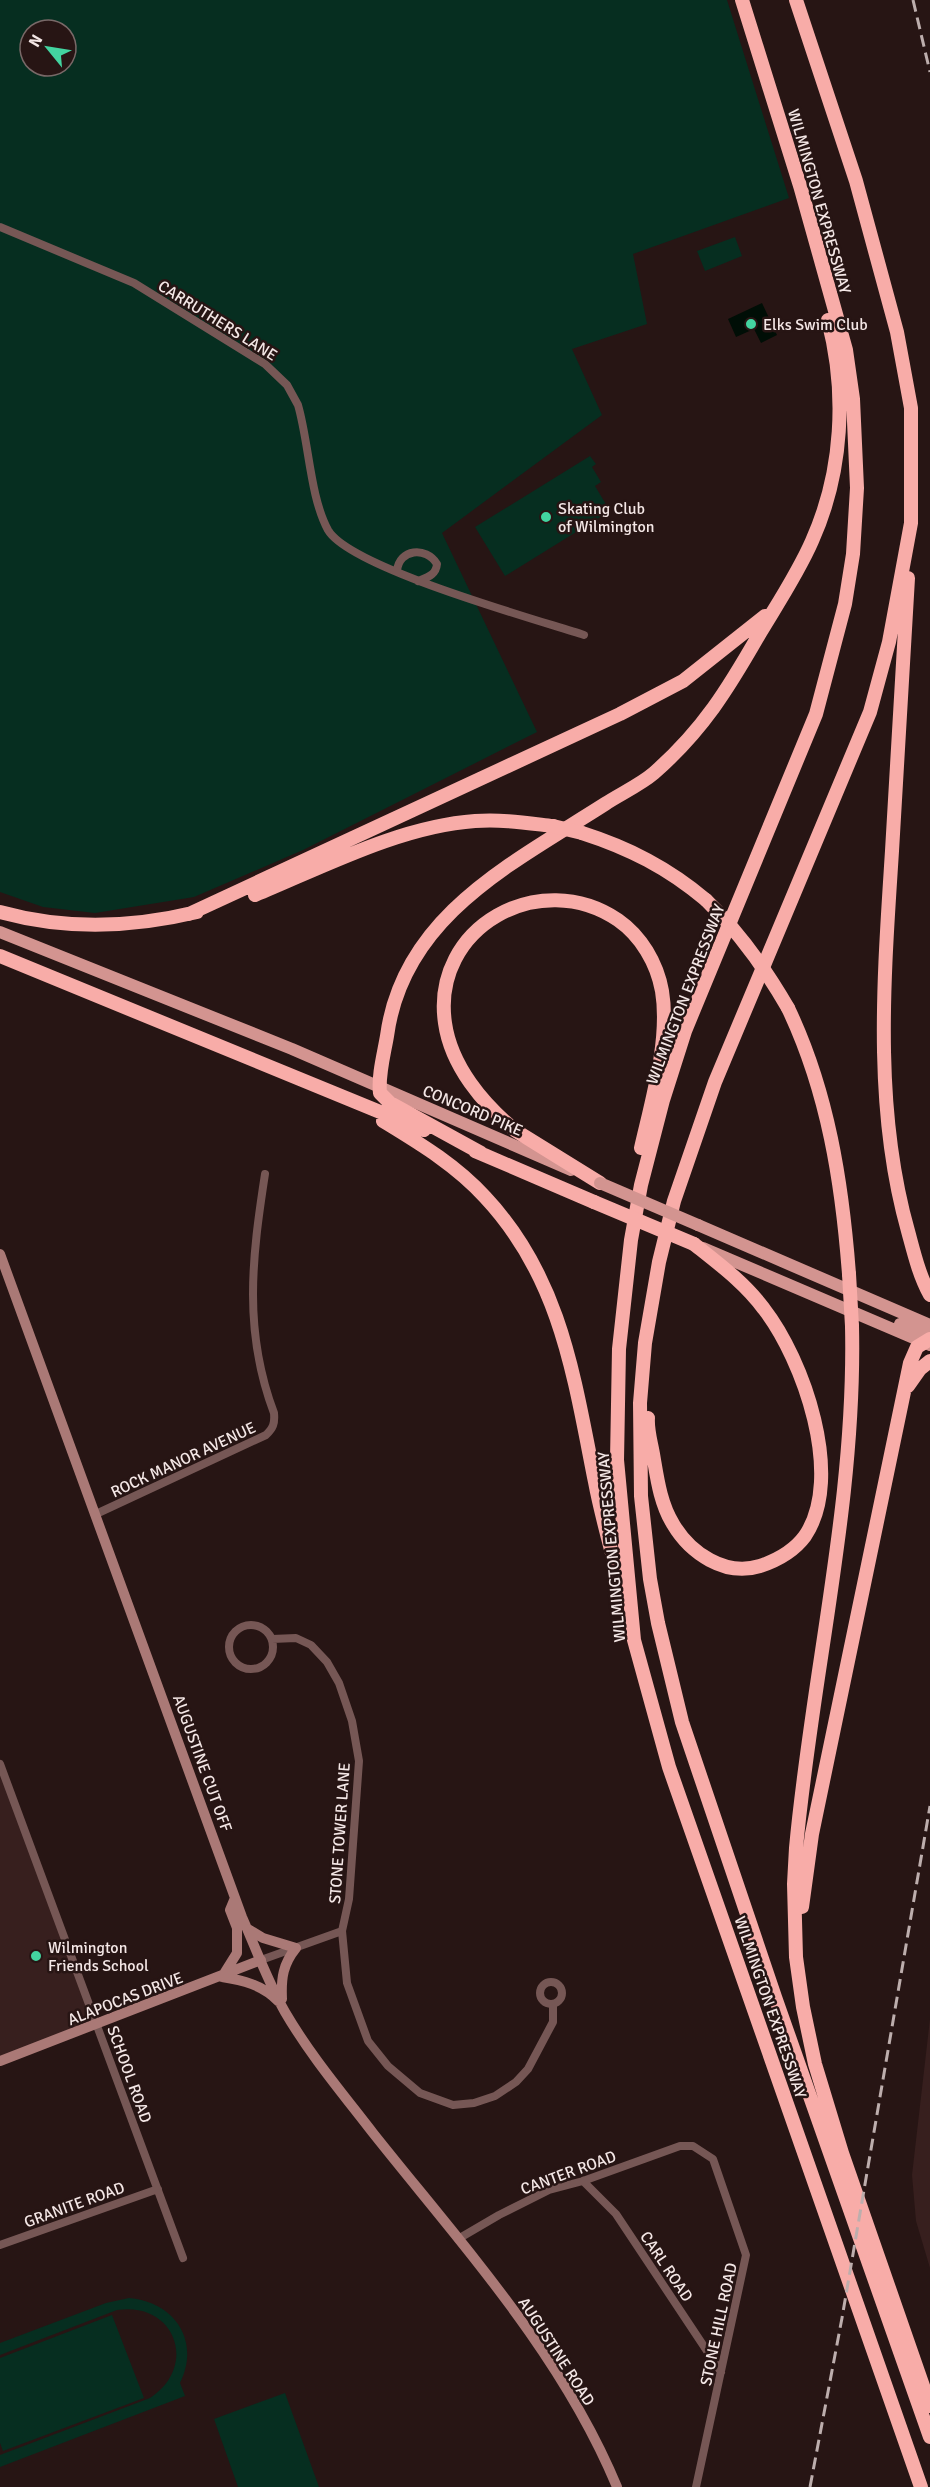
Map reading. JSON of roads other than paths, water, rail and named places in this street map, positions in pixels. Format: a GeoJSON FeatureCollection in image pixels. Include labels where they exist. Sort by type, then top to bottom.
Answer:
{"type":"FeatureCollection","features":[{"type":"Feature","properties":{"kind":"highway","name":"WILMINGTON EXPRESSWAY"},"geometry":{"type":"LineString","coordinates":[[742,0],[801,189],[846,350],[853,399],[858,488],[853,554],[847,594],[816,714],[705,980],[673,1066],[641,1185],[631,1240],[619,1349],[617,1460],[634,1640],[669,1767],[921,2487]]}},
{"type":"Feature","properties":{"kind":"highway","name":"WILMINGTON EXPRESSWAY"},"geometry":{"type":"LineString","coordinates":[[796,0],[856,181],[897,332],[911,408],[911,523],[888,642],[870,712],[703,1114],[674,1201],[659,1262],[645,1343],[640,1403],[641,1496],[650,1579],[667,1663],[694,1759],[930,2437]]}},
{"type":"Feature","properties":{"kind":"highway"},"geometry":{"type":"LineString","coordinates":[[481,1153],[390,1103],[380,1094],[389,1018],[398,988],[415,958],[442,921],[486,882],[651,776],[684,745],[715,709],[812,542],[829,496],[838,448],[839,387],[832,336],[804,229],[801,189]]}},
{"type":"Feature","properties":{"kind":"highway"},"geometry":{"type":"LineString","coordinates":[[911,523],[883,1004],[884,1083],[901,1205],[922,1281],[930,1295]]}},
{"type":"Feature","properties":{"kind":"highway"},"geometry":{"type":"LineString","coordinates":[[189,914],[610,719],[683,681],[775,607]]}},
{"type":"Feature","properties":{"kind":"highway"},"geometry":{"type":"LineString","coordinates":[[0,912],[28,919],[99,926],[144,923],[189,914],[250,897],[384,842],[447,825],[498,820],[553,826],[582,833],[642,855],[677,877],[706,900],[768,973],[788,1008],[809,1056],[829,1127],[842,1197],[852,1326],[852,1415],[846,1487],[796,1848],[795,1929],[800,1993],[820,2082],[930,2406]]}},
{"type":"Feature","properties":{"kind":"highway"},"geometry":{"type":"LineString","coordinates":[[600,1183],[516,1131],[504,1120],[463,1071],[448,1037],[444,999],[450,974],[459,954],[477,930],[489,920],[514,906],[548,899],[572,901],[586,904],[613,916],[644,945],[662,989],[663,1026],[653,1095],[633,1185],[623,1312]]}},
{"type":"Feature","properties":{"kind":"highway"},"geometry":{"type":"LineString","coordinates":[[0,956],[481,1153],[694,1244],[750,1292],[777,1326],[798,1366],[817,1429],[820,1478],[810,1526],[805,1536],[783,1557],[757,1567],[728,1567],[706,1558],[694,1549],[672,1523],[664,1505],[648,1425],[659,1262]]}},
{"type":"Feature","properties":{"kind":"highway"},"geometry":{"type":"LineString","coordinates":[[347,1100],[417,1142],[464,1176],[485,1196],[513,1232],[544,1284],[565,1345],[581,1410],[595,1485],[634,1640]]}},
{"type":"Feature","properties":{"kind":"highway"},"geometry":{"type":"LineString","coordinates":[[800,1993],[802,1896],[806,1866],[909,1362],[917,1347],[928,1341]]}},
{"type":"Feature","properties":{"kind":"highway"},"geometry":{"type":"LineString","coordinates":[[899,1414],[913,1376],[930,1361]]}},
{"type":"Feature","properties":{"kind":"main road","name":"CONCORD PIKE"},"geometry":{"type":"LineString","coordinates":[[0,932],[281,1044],[930,1325]]}},
{"type":"Feature","properties":{"kind":"main road"},"geometry":{"type":"LineString","coordinates":[[694,1244],[816,1297],[928,1341]]}},
{"type":"Feature","properties":{"kind":"street","name":"CARRUTHERS LANE"},"geometry":{"type":"LineString","coordinates":[[0,227],[134,283],[273,370],[287,385],[298,405],[320,508],[329,531],[345,548],[418,581],[584,635]]}},
{"type":"Feature","properties":{"kind":"street"},"geometry":{"type":"LineString","coordinates":[[397,571],[398,563],[406,555],[418,552],[430,555],[436,564],[436,571],[418,581]]}},
{"type":"Feature","properties":{"kind":"street","name":"ROCK MANOR AVENUE"},"geometry":{"type":"LineString","coordinates":[[96,1514],[266,1435],[273,1429],[274,1413],[256,1348],[252,1302],[253,1248],[265,1174]]}},
{"type":"Feature","properties":{"kind":"street","name":"AUGUSTINE CUT OFF"},"geometry":{"type":"LineString","coordinates":[[0,1254],[235,1898],[261,1960],[282,2005],[309,2048],[339,2090],[458,2239]]}},
{"type":"Feature","properties":{"kind":"street"},"geometry":{"type":"LineString","coordinates":[[251,1624],[262,1628],[272,1639],[274,1649],[272,1656],[261,1668],[245,1669],[238,1666],[231,1657],[230,1638],[243,1626],[251,1624]]}},
{"type":"Feature","properties":{"kind":"street","name":"STONE TOWER LANE"},"geometry":{"type":"LineString","coordinates":[[272,1639],[296,1638],[311,1645],[327,1662],[339,1683],[352,1721],[359,1761],[349,1899],[342,1931],[347,1983],[368,2041],[387,2067],[420,2093],[453,2105],[474,2103],[495,2096],[516,2082],[528,2069],[553,2022],[553,2004]]}},
{"type":"Feature","properties":{"kind":"street","name":"SCHOOL ROAD"},"geometry":{"type":"LineString","coordinates":[[0,1764],[183,2258]]}},
{"type":"Feature","properties":{"kind":"street"},"geometry":{"type":"LineString","coordinates":[[235,1898],[230,1910],[237,1928],[237,1953],[222,1977],[256,1986],[272,1994],[282,2005]]}},
{"type":"Feature","properties":{"kind":"street"},"geometry":{"type":"LineString","coordinates":[[247,1929],[263,1938],[296,1948]]}},
{"type":"Feature","properties":{"kind":"street"},"geometry":{"type":"LineString","coordinates":[[261,1960],[342,1931]]}},
{"type":"Feature","properties":{"kind":"street"},"geometry":{"type":"LineString","coordinates":[[282,2005],[282,1974],[287,1958],[296,1948]]}},
{"type":"Feature","properties":{"kind":"street","name":"ALAPOCAS DRIVE"},"geometry":{"type":"LineString","coordinates":[[0,2061],[261,1960]]}},
{"type":"Feature","properties":{"kind":"street","name":"CANTER ROAD"},"geometry":{"type":"LineString","coordinates":[[458,2239],[549,2190],[584,2181],[680,2146],[693,2146]]}},
{"type":"Feature","properties":{"kind":"street","name":"STONE HILL ROAD"},"geometry":{"type":"LineString","coordinates":[[693,2146],[712,2159],[746,2255],[696,2487]]}},
{"type":"Feature","properties":{"kind":"street","name":"CARL ROAD"},"geometry":{"type":"LineString","coordinates":[[584,2181],[616,2214],[721,2372]]}},
{"type":"Feature","properties":{"kind":"street","name":"GRANITE ROAD"},"geometry":{"type":"LineString","coordinates":[[0,2246],[158,2189]]}},
{"type":"Feature","properties":{"kind":"street","name":"AUGUSTINE ROAD"},"geometry":{"type":"LineString","coordinates":[[458,2239],[505,2298],[560,2377],[592,2433],[617,2487]]}},
{"type":"Feature","properties":{"kind":"railway"},"geometry":{"type":"LineString","coordinates":[[913,0],[930,72]]}},
{"type":"Feature","properties":{"kind":"railway"},"geometry":{"type":"LineString","coordinates":[[810,2487],[842,2318],[930,1806]]}},
{"type":"Feature","properties":{"kind":"place","name":"Elks Swim Club"},"geometry":{"type":"Point","coordinates":[751,324]}},
{"type":"Feature","properties":{"kind":"place","name":"Skating Club of Wilmington"},"geometry":{"type":"Point","coordinates":[546,517]}},
{"type":"Feature","properties":{"kind":"place","name":"Wilmington Friends School"},"geometry":{"type":"Point","coordinates":[36,1956]}}]}
